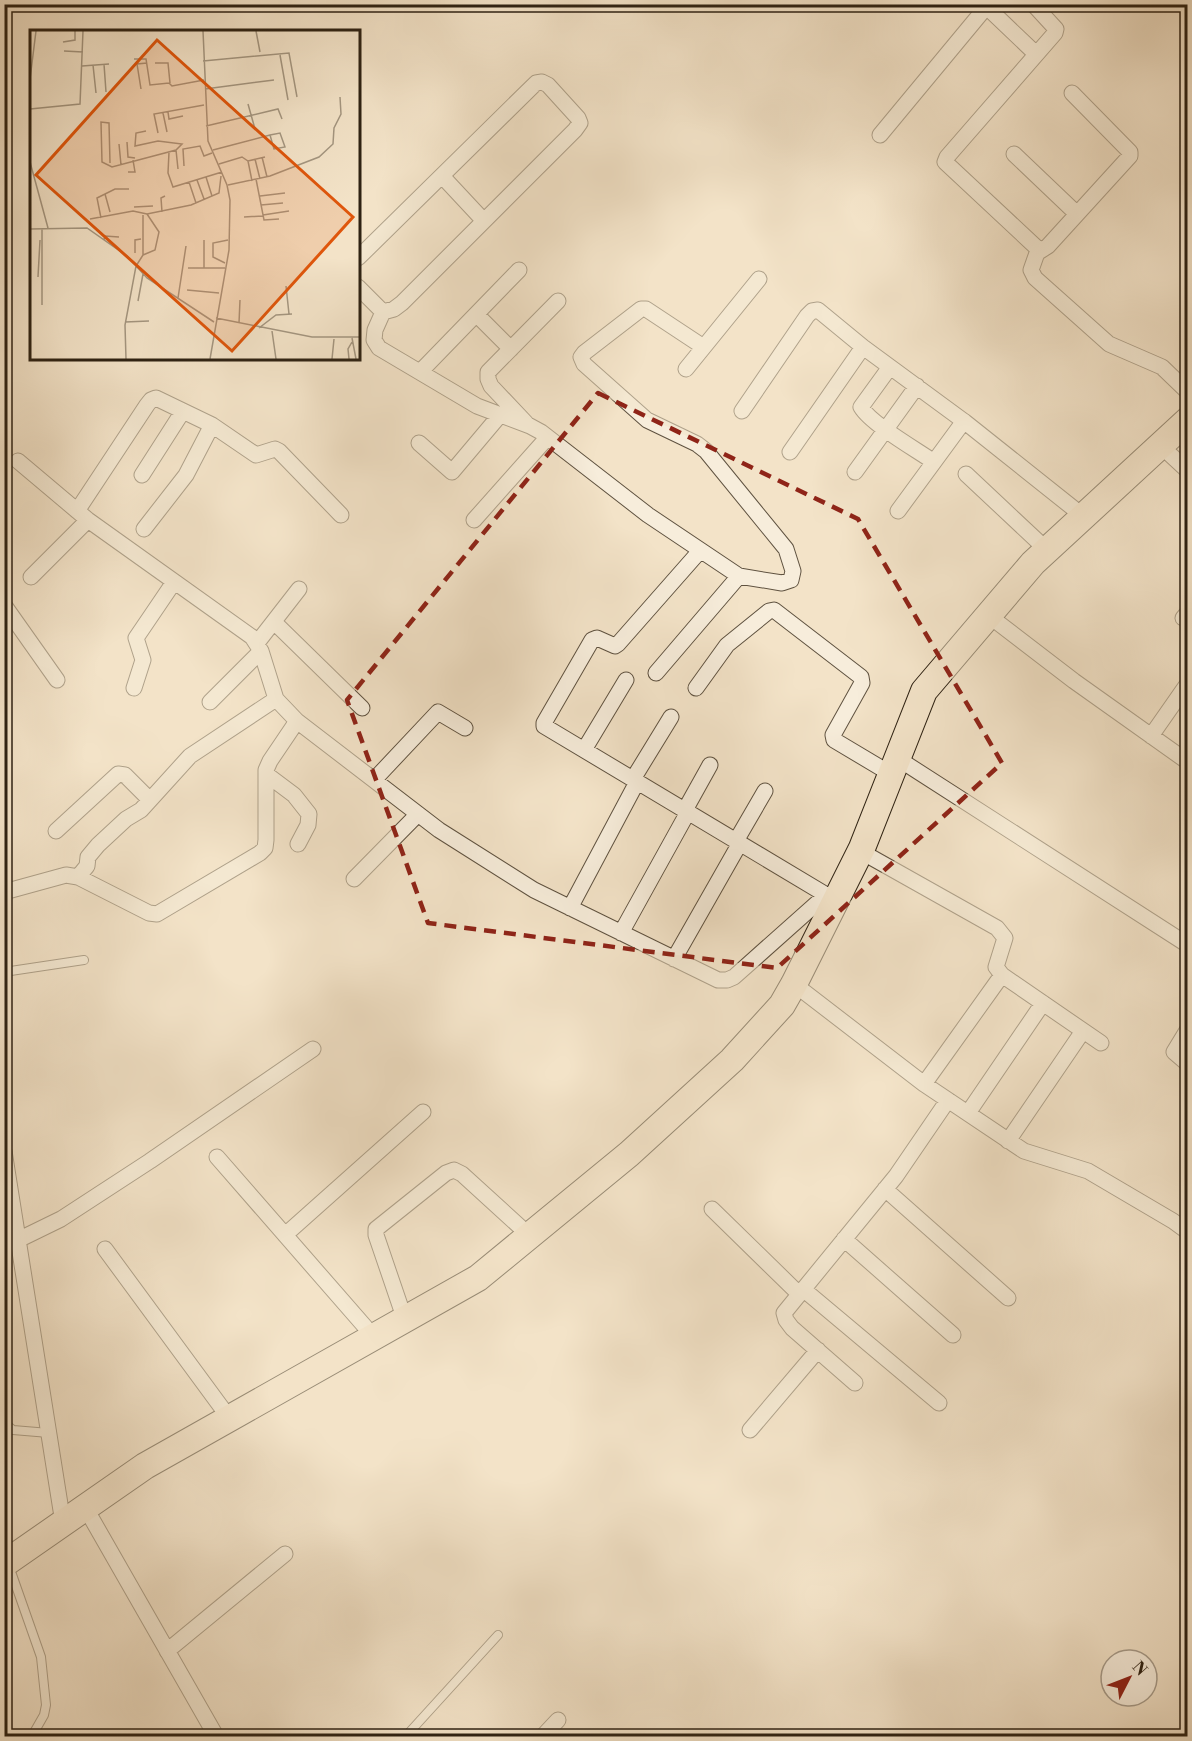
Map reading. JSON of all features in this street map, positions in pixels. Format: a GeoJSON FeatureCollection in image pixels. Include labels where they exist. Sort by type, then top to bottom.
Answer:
{"type":"FeatureCollection","features":[{"type":"Feature","properties":{"kind":"highway"},"geometry":{"type":"LineString","coordinates":[[6,1563],[145,1466],[478,1278],[629,1154],[732,1060],[782,1005],[794,984],[830,898],[861,850],[924,691],[1034,563],[1188,420]]}},
{"type":"Feature","properties":{"kind":"street"},"geometry":{"type":"LineString","coordinates":[[1033,4],[1056,29],[945,162],[1033,244],[1037,253]]}},
{"type":"Feature","properties":{"kind":"street"},"geometry":{"type":"LineString","coordinates":[[880,135],[982,12],[987,9],[991,10],[1036,54]]}},
{"type":"Feature","properties":{"kind":"street"},"geometry":{"type":"LineString","coordinates":[[360,256],[536,83],[548,84],[578,118],[580,123],[575,130],[402,303],[394,309],[383,312]]}},
{"type":"Feature","properties":{"kind":"street"},"geometry":{"type":"LineString","coordinates":[[1072,93],[1130,152],[1130,156],[1048,246],[1037,253],[1031,270],[1035,278],[1109,344],[1156,364],[1188,392]]}},
{"type":"Feature","properties":{"kind":"street"},"geometry":{"type":"LineString","coordinates":[[1014,154],[1077,214]]}},
{"type":"Feature","properties":{"kind":"street"},"geometry":{"type":"LineString","coordinates":[[442,176],[484,221]]}},
{"type":"Feature","properties":{"kind":"street"},"geometry":{"type":"LineString","coordinates":[[420,372],[519,270]]}},
{"type":"Feature","properties":{"kind":"street"},"geometry":{"type":"LineString","coordinates":[[686,369],[702,346],[759,279]]}},
{"type":"Feature","properties":{"kind":"street"},"geometry":{"type":"LineString","coordinates":[[360,289],[383,312]]}},
{"type":"Feature","properties":{"kind":"street"},"geometry":{"type":"LineString","coordinates":[[558,301],[488,372],[491,386],[530,426],[699,552],[739,576],[782,583],[791,580],[793,571],[786,549],[706,451],[697,444],[647,420],[584,364],[580,357],[641,309],[646,309],[702,346]]}},
{"type":"Feature","properties":{"kind":"street"},"geometry":{"type":"LineString","coordinates":[[742,411],[812,311],[818,310],[964,421],[1083,516]]}},
{"type":"Feature","properties":{"kind":"street"},"geometry":{"type":"LineString","coordinates":[[383,312],[375,330],[374,340],[379,348],[477,406],[530,426]]}},
{"type":"Feature","properties":{"kind":"street"},"geometry":{"type":"LineString","coordinates":[[477,315],[511,349]]}},
{"type":"Feature","properties":{"kind":"street"},"geometry":{"type":"LineString","coordinates":[[790,452],[864,347]]}},
{"type":"Feature","properties":{"kind":"street"},"geometry":{"type":"LineString","coordinates":[[890,367],[861,407],[886,429],[934,462]]}},
{"type":"Feature","properties":{"kind":"street"},"geometry":{"type":"LineString","coordinates":[[855,471],[917,387]]}},
{"type":"Feature","properties":{"kind":"street"},"geometry":{"type":"LineString","coordinates":[[31,578],[82,515],[151,400],[156,398],[212,425],[256,455],[275,449],[279,451],[340,515]]}},
{"type":"Feature","properties":{"kind":"street"},"geometry":{"type":"LineString","coordinates":[[142,476],[183,411]]}},
{"type":"Feature","properties":{"kind":"street"},"geometry":{"type":"LineString","coordinates":[[419,443],[452,472],[500,415]]}},
{"type":"Feature","properties":{"kind":"street"},"geometry":{"type":"LineString","coordinates":[[898,511],[964,421]]}},
{"type":"Feature","properties":{"kind":"street"},"geometry":{"type":"LineString","coordinates":[[144,529],[183,481],[212,425]]}},
{"type":"Feature","properties":{"kind":"street"},"geometry":{"type":"LineString","coordinates":[[474,520],[548,438]]}},
{"type":"Feature","properties":{"kind":"street"},"geometry":{"type":"LineString","coordinates":[[1160,445],[1188,471]]}},
{"type":"Feature","properties":{"kind":"street"},"geometry":{"type":"LineString","coordinates":[[18,461],[82,515],[259,647],[276,699],[297,722],[450,838],[523,883],[570,908],[718,980],[727,980],[830,898],[544,726],[592,640],[597,638],[615,646],[618,644],[699,552]]}},
{"type":"Feature","properties":{"kind":"street"},"geometry":{"type":"LineString","coordinates":[[966,474],[1047,550]]}},
{"type":"Feature","properties":{"kind":"street"},"geometry":{"type":"LineString","coordinates":[[656,673],[739,576]]}},
{"type":"Feature","properties":{"kind":"street"},"geometry":{"type":"LineString","coordinates":[[134,688],[143,660],[135,638],[174,582]]}},
{"type":"Feature","properties":{"kind":"street"},"geometry":{"type":"LineString","coordinates":[[210,702],[259,647],[274,622],[299,589]]}},
{"type":"Feature","properties":{"kind":"street"},"geometry":{"type":"LineString","coordinates":[[4,605],[57,680]]}},
{"type":"Feature","properties":{"kind":"street"},"geometry":{"type":"LineString","coordinates":[[696,688],[733,640],[769,611],[774,610],[861,677],[862,683],[833,735],[834,740],[894,766],[1188,945]]}},
{"type":"Feature","properties":{"kind":"street"},"geometry":{"type":"LineString","coordinates":[[988,615],[1074,681],[1151,736],[1185,756]]}},
{"type":"Feature","properties":{"kind":"street"},"geometry":{"type":"LineString","coordinates":[[274,622],[362,708]]}},
{"type":"Feature","properties":{"kind":"street"},"geometry":{"type":"LineString","coordinates":[[584,750],[626,680]]}},
{"type":"Feature","properties":{"kind":"street"},"geometry":{"type":"LineString","coordinates":[[1151,736],[1188,683]]}},
{"type":"Feature","properties":{"kind":"street"},"geometry":{"type":"LineString","coordinates":[[78,877],[87,866],[88,857],[98,845],[126,819],[141,810],[190,756],[276,699]]}},
{"type":"Feature","properties":{"kind":"street"},"geometry":{"type":"LineString","coordinates":[[374,780],[438,712],[465,728]]}},
{"type":"Feature","properties":{"kind":"street"},"geometry":{"type":"LineString","coordinates":[[570,908],[635,781],[671,717]]}},
{"type":"Feature","properties":{"kind":"street"},"geometry":{"type":"LineString","coordinates":[[4,892],[66,875],[78,877],[149,913],[157,914],[164,911],[265,848],[266,774],[270,761],[297,722]]}},
{"type":"Feature","properties":{"kind":"street"},"geometry":{"type":"LineString","coordinates":[[621,933],[710,765]]}},
{"type":"Feature","properties":{"kind":"street"},"geometry":{"type":"LineString","coordinates":[[56,831],[118,774],[125,775],[150,800]]}},
{"type":"Feature","properties":{"kind":"street"},"geometry":{"type":"LineString","coordinates":[[266,774],[294,795],[309,814],[308,825],[298,844]]}},
{"type":"Feature","properties":{"kind":"street"},"geometry":{"type":"LineString","coordinates":[[674,958],[765,791]]}},
{"type":"Feature","properties":{"kind":"street"},"geometry":{"type":"LineString","coordinates":[[354,879],[418,814]]}},
{"type":"Feature","properties":{"kind":"street"},"geometry":{"type":"LineString","coordinates":[[861,850],[997,928],[1005,938],[996,967],[1002,975],[1101,1043]]}},
{"type":"Feature","properties":{"kind":"street"},"geometry":{"type":"LineString","coordinates":[[924,1084],[1002,975]]}},
{"type":"Feature","properties":{"kind":"street"},"geometry":{"type":"LineString","coordinates":[[794,984],[924,1084],[1008,1141],[1034,1155],[1088,1171],[1188,1232]]}},
{"type":"Feature","properties":{"kind":"street"},"geometry":{"type":"LineString","coordinates":[[968,1113],[1042,1003]]}},
{"type":"Feature","properties":{"kind":"street"},"geometry":{"type":"LineString","coordinates":[[1188,1029],[1174,1052],[1188,1065]]}},
{"type":"Feature","properties":{"kind":"street"},"geometry":{"type":"LineString","coordinates":[[1008,1141],[1083,1031]]}},
{"type":"Feature","properties":{"kind":"street"},"geometry":{"type":"LineString","coordinates":[[18,1240],[61,1219],[313,1049]]}},
{"type":"Feature","properties":{"kind":"street"},"geometry":{"type":"LineString","coordinates":[[855,1383],[786,1320],[784,1313],[885,1189],[948,1100]]}},
{"type":"Feature","properties":{"kind":"street"},"geometry":{"type":"LineString","coordinates":[[285,1235],[423,1112]]}},
{"type":"Feature","properties":{"kind":"street"},"geometry":{"type":"LineString","coordinates":[[4,1151],[63,1523]]}},
{"type":"Feature","properties":{"kind":"street"},"geometry":{"type":"LineString","coordinates":[[217,1157],[374,1337]]}},
{"type":"Feature","properties":{"kind":"street"},"geometry":{"type":"LineString","coordinates":[[405,1320],[376,1236],[376,1229],[446,1173],[453,1170],[462,1174],[530,1236]]}},
{"type":"Feature","properties":{"kind":"street"},"geometry":{"type":"LineString","coordinates":[[885,1189],[1008,1298]]}},
{"type":"Feature","properties":{"kind":"street"},"geometry":{"type":"LineString","coordinates":[[712,1209],[801,1292],[939,1403]]}},
{"type":"Feature","properties":{"kind":"street"},"geometry":{"type":"LineString","coordinates":[[844,1239],[953,1335]]}},
{"type":"Feature","properties":{"kind":"street"},"geometry":{"type":"LineString","coordinates":[[105,1249],[230,1419]]}},
{"type":"Feature","properties":{"kind":"street"},"geometry":{"type":"LineString","coordinates":[[750,1430],[818,1350]]}},
{"type":"Feature","properties":{"kind":"street"},"geometry":{"type":"LineString","coordinates":[[85,1507],[216,1737]]}},
{"type":"Feature","properties":{"kind":"street"},"geometry":{"type":"LineString","coordinates":[[167,1651],[285,1554]]}},
{"type":"Feature","properties":{"kind":"street"},"geometry":{"type":"LineString","coordinates":[[543,1737],[558,1720]]}},
{"type":"Feature","properties":{"kind":"lane"},"geometry":{"type":"LineString","coordinates":[[4,972],[84,960]]}},
{"type":"Feature","properties":{"kind":"lane"},"geometry":{"type":"LineString","coordinates":[[4,1424],[13,1430],[49,1432]]}},
{"type":"Feature","properties":{"kind":"lane"},"geometry":{"type":"LineString","coordinates":[[6,1563],[40,1657],[46,1705],[44,1715],[32,1737]]}},
{"type":"Feature","properties":{"kind":"lane"},"geometry":{"type":"LineString","coordinates":[[406,1737],[498,1635]]}},
{"type":"Feature","properties":{"kind":"highlighted area"},"geometry":{"type":"Polygon","coordinates":[[[598,393],[858,519],[1002,763],[777,968],[428,923],[347,700],[598,393]]]}}]}
